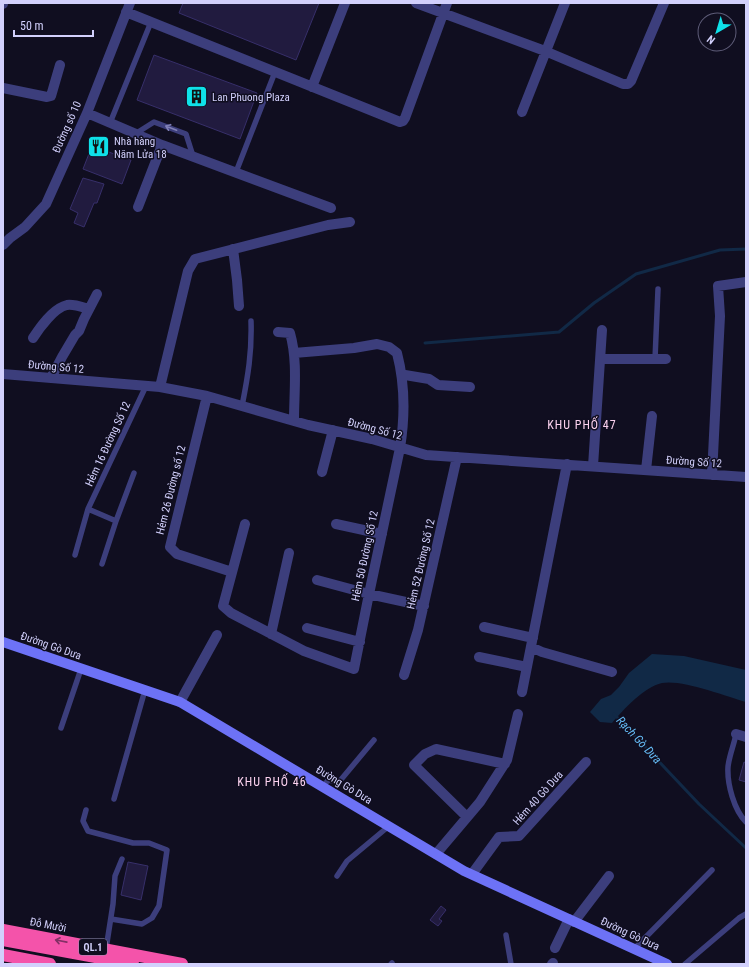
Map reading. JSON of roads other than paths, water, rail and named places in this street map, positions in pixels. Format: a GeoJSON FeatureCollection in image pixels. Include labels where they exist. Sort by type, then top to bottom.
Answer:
{"type":"FeatureCollection","features":[{"type":"Feature","properties":{"kind":"highway","name":"Đỗ Mười"},"geometry":{"type":"LineString","coordinates":[[3,930],[182,964]]}},
{"type":"Feature","properties":{"kind":"highway","name":"Đỗ Mười"},"geometry":{"type":"LineString","coordinates":[[3,940],[133,964]]}},
{"type":"Feature","properties":{"kind":"highway"},"geometry":{"type":"LineString","coordinates":[[3,955],[50,964]]}},
{"type":"Feature","properties":{"kind":"street"},"geometry":{"type":"LineString","coordinates":[[312,86],[345,3]]}},
{"type":"Feature","properties":{"kind":"street"},"geometry":{"type":"LineString","coordinates":[[416,3],[545,51],[623,84],[628,84],[631,81],[664,3]]}},
{"type":"Feature","properties":{"kind":"street"},"geometry":{"type":"LineString","coordinates":[[128,8],[150,22],[400,122],[403,121],[447,3]]}},
{"type":"Feature","properties":{"kind":"street"},"geometry":{"type":"LineString","coordinates":[[522,112],[565,3]]}},
{"type":"Feature","properties":{"kind":"street","name":"Đường số 10"},"geometry":{"type":"LineString","coordinates":[[3,244],[25,227],[46,204],[87,114],[128,8]]}},
{"type":"Feature","properties":{"kind":"street"},"geometry":{"type":"LineString","coordinates":[[3,88],[47,97],[51,96],[60,65]]}},
{"type":"Feature","properties":{"kind":"street"},"geometry":{"type":"LineString","coordinates":[[87,114],[162,145],[330,208]]}},
{"type":"Feature","properties":{"kind":"street"},"geometry":{"type":"LineString","coordinates":[[138,207],[162,145]]}},
{"type":"Feature","properties":{"kind":"street"},"geometry":{"type":"LineString","coordinates":[[160,387],[188,271],[195,259],[328,225],[350,222]]}},
{"type":"Feature","properties":{"kind":"street"},"geometry":{"type":"LineString","coordinates":[[233,249],[239,306]]}},
{"type":"Feature","properties":{"kind":"street"},"geometry":{"type":"LineString","coordinates":[[712,475],[720,316],[718,286],[746,282]]}},
{"type":"Feature","properties":{"kind":"street"},"geometry":{"type":"LineString","coordinates":[[50,378],[79,331],[97,294]]}},
{"type":"Feature","properties":{"kind":"street"},"geometry":{"type":"LineString","coordinates":[[32,338],[53,313],[66,305],[89,309]]}},
{"type":"Feature","properties":{"kind":"street"},"geometry":{"type":"LineString","coordinates":[[593,466],[602,330]]}},
{"type":"Feature","properties":{"kind":"street"},"geometry":{"type":"LineString","coordinates":[[278,332],[290,333],[294,353],[294,420]]}},
{"type":"Feature","properties":{"kind":"street","name":"Hẻm 50 Đường Số 12"},"geometry":{"type":"LineString","coordinates":[[271,634],[304,651],[354,669],[403,429],[402,376],[395,351],[389,347],[377,344],[354,348],[294,353]]}},
{"type":"Feature","properties":{"kind":"street"},"geometry":{"type":"LineString","coordinates":[[600,359],[666,359]]}},
{"type":"Feature","properties":{"kind":"street","name":"Đường Số 12"},"geometry":{"type":"LineString","coordinates":[[3,374],[160,387],[207,396],[294,420],[372,439],[426,455],[746,477]]}},
{"type":"Feature","properties":{"kind":"street"},"geometry":{"type":"LineString","coordinates":[[402,376],[405,375],[429,379],[438,385],[470,387]]}},
{"type":"Feature","properties":{"kind":"street","name":"Hẻm 26 Đường số 12"},"geometry":{"type":"LineString","coordinates":[[207,396],[170,547],[177,554],[232,572]]}},
{"type":"Feature","properties":{"kind":"street"},"geometry":{"type":"LineString","coordinates":[[646,470],[652,416]]}},
{"type":"Feature","properties":{"kind":"street"},"geometry":{"type":"LineString","coordinates":[[322,472],[333,430]]}},
{"type":"Feature","properties":{"kind":"street","name":"Hẻm 52 Đường Số 12"},"geometry":{"type":"LineString","coordinates":[[404,675],[424,606],[457,457]]}},
{"type":"Feature","properties":{"kind":"street"},"geometry":{"type":"LineString","coordinates":[[522,692],[567,464]]}},
{"type":"Feature","properties":{"kind":"street"},"geometry":{"type":"LineString","coordinates":[[245,524],[223,606],[230,613],[271,634],[289,553]]}},
{"type":"Feature","properties":{"kind":"street"},"geometry":{"type":"LineString","coordinates":[[336,524],[382,534]]}},
{"type":"Feature","properties":{"kind":"street"},"geometry":{"type":"LineString","coordinates":[[317,580],[369,594],[424,606]]}},
{"type":"Feature","properties":{"kind":"street"},"geometry":{"type":"LineString","coordinates":[[484,626],[532,643],[542,652],[612,672]]}},
{"type":"Feature","properties":{"kind":"street"},"geometry":{"type":"LineString","coordinates":[[307,628],[360,642]]}},
{"type":"Feature","properties":{"kind":"street"},"geometry":{"type":"LineString","coordinates":[[180,702],[217,635]]}},
{"type":"Feature","properties":{"kind":"street","name":"Đường Gò Dưa"},"geometry":{"type":"LineString","coordinates":[[3,642],[180,702],[472,874],[667,964]]}},
{"type":"Feature","properties":{"kind":"street"},"geometry":{"type":"LineString","coordinates":[[479,657],[527,667]]}},
{"type":"Feature","properties":{"kind":"street"},"geometry":{"type":"LineString","coordinates":[[436,854],[480,802],[508,760],[518,714]]}},
{"type":"Feature","properties":{"kind":"street"},"geometry":{"type":"LineString","coordinates":[[467,817],[414,765],[426,754],[436,749],[505,764]]}},
{"type":"Feature","properties":{"kind":"street","name":"Hẻm 40 Gò Dưa"},"geometry":{"type":"LineString","coordinates":[[472,874],[499,837],[520,836],[586,762]]}},
{"type":"Feature","properties":{"kind":"street"},"geometry":{"type":"LineString","coordinates":[[555,948],[572,921],[609,876]]}},
{"type":"Feature","properties":{"kind":"lane"},"geometry":{"type":"LineString","coordinates":[[110,123],[150,22]]}},
{"type":"Feature","properties":{"kind":"lane"},"geometry":{"type":"LineString","coordinates":[[236,172],[275,72]]}},
{"type":"Feature","properties":{"kind":"lane"},"geometry":{"type":"LineString","coordinates":[[135,134],[154,122],[186,134],[193,156]]}},
{"type":"Feature","properties":{"kind":"lane"},"geometry":{"type":"LineString","coordinates":[[654,359],[658,289]]}},
{"type":"Feature","properties":{"kind":"lane"},"geometry":{"type":"LineString","coordinates":[[242,406],[252,346],[251,322]]}},
{"type":"Feature","properties":{"kind":"lane","name":"Hẻm 16 Đường Số 12"},"geometry":{"type":"LineString","coordinates":[[75,555],[88,509],[146,386]]}},
{"type":"Feature","properties":{"kind":"lane"},"geometry":{"type":"LineString","coordinates":[[102,564],[134,473]]}},
{"type":"Feature","properties":{"kind":"lane"},"geometry":{"type":"LineString","coordinates":[[88,509],[116,521]]}},
{"type":"Feature","properties":{"kind":"lane"},"geometry":{"type":"LineString","coordinates":[[61,728],[81,669]]}},
{"type":"Feature","properties":{"kind":"lane"},"geometry":{"type":"LineString","coordinates":[[114,799],[145,690]]}},
{"type":"Feature","properties":{"kind":"lane"},"geometry":{"type":"LineString","coordinates":[[741,736],[728,767],[729,786],[740,816],[746,822]]}},
{"type":"Feature","properties":{"kind":"lane"},"geometry":{"type":"LineString","coordinates":[[323,787],[328,780],[339,782],[374,740]]}},
{"type":"Feature","properties":{"kind":"lane"},"geometry":{"type":"LineString","coordinates":[[86,810],[83,821],[88,831],[133,843],[149,843],[167,850],[158,906],[152,918],[142,924],[111,919]]}},
{"type":"Feature","properties":{"kind":"lane"},"geometry":{"type":"LineString","coordinates":[[337,876],[347,861],[389,826]]}},
{"type":"Feature","properties":{"kind":"lane"},"geometry":{"type":"LineString","coordinates":[[106,950],[111,919],[115,876],[122,859]]}},
{"type":"Feature","properties":{"kind":"lane"},"geometry":{"type":"LineString","coordinates":[[634,950],[712,870]]}},
{"type":"Feature","properties":{"kind":"lane"},"geometry":{"type":"LineString","coordinates":[[685,964],[739,918],[746,914]]}},
{"type":"Feature","properties":{"kind":"lane"},"geometry":{"type":"LineString","coordinates":[[506,935],[511,964]]}},
{"type":"Feature","properties":{"kind":"water"},"geometry":{"type":"Polygon","coordinates":[[[652,654],[684,656],[746,670],[746,702],[716,692],[680,683],[662,683],[655,685],[641,694],[628,705],[612,723],[600,722],[590,712],[601,699],[611,695],[629,673],[652,654]]]}},
{"type":"Feature","properties":{"kind":"waterway"},"geometry":{"type":"LineString","coordinates":[[425,343],[559,332],[594,303],[636,274],[720,250],[746,249]]}},
{"type":"Feature","properties":{"kind":"waterway","name":"Rạch Gò Dưa"},"geometry":{"type":"LineString","coordinates":[[614,714],[699,804],[746,848]]}},
{"type":"Feature","properties":{"kind":"place","name":"Lan Phuong Plaza"},"geometry":{"type":"Point","coordinates":[197,97]}},
{"type":"Feature","properties":{"kind":"place","name":"Nhà hàng Năm Lửa 18"},"geometry":{"type":"Point","coordinates":[99,147]}},
{"type":"Feature","properties":{"kind":"district","name":"KHU PHỐ 47"},"geometry":{"type":"Point","coordinates":[582,425]}},
{"type":"Feature","properties":{"kind":"district","name":"KHU PHỐ 46"},"geometry":{"type":"Point","coordinates":[272,782]}}]}
